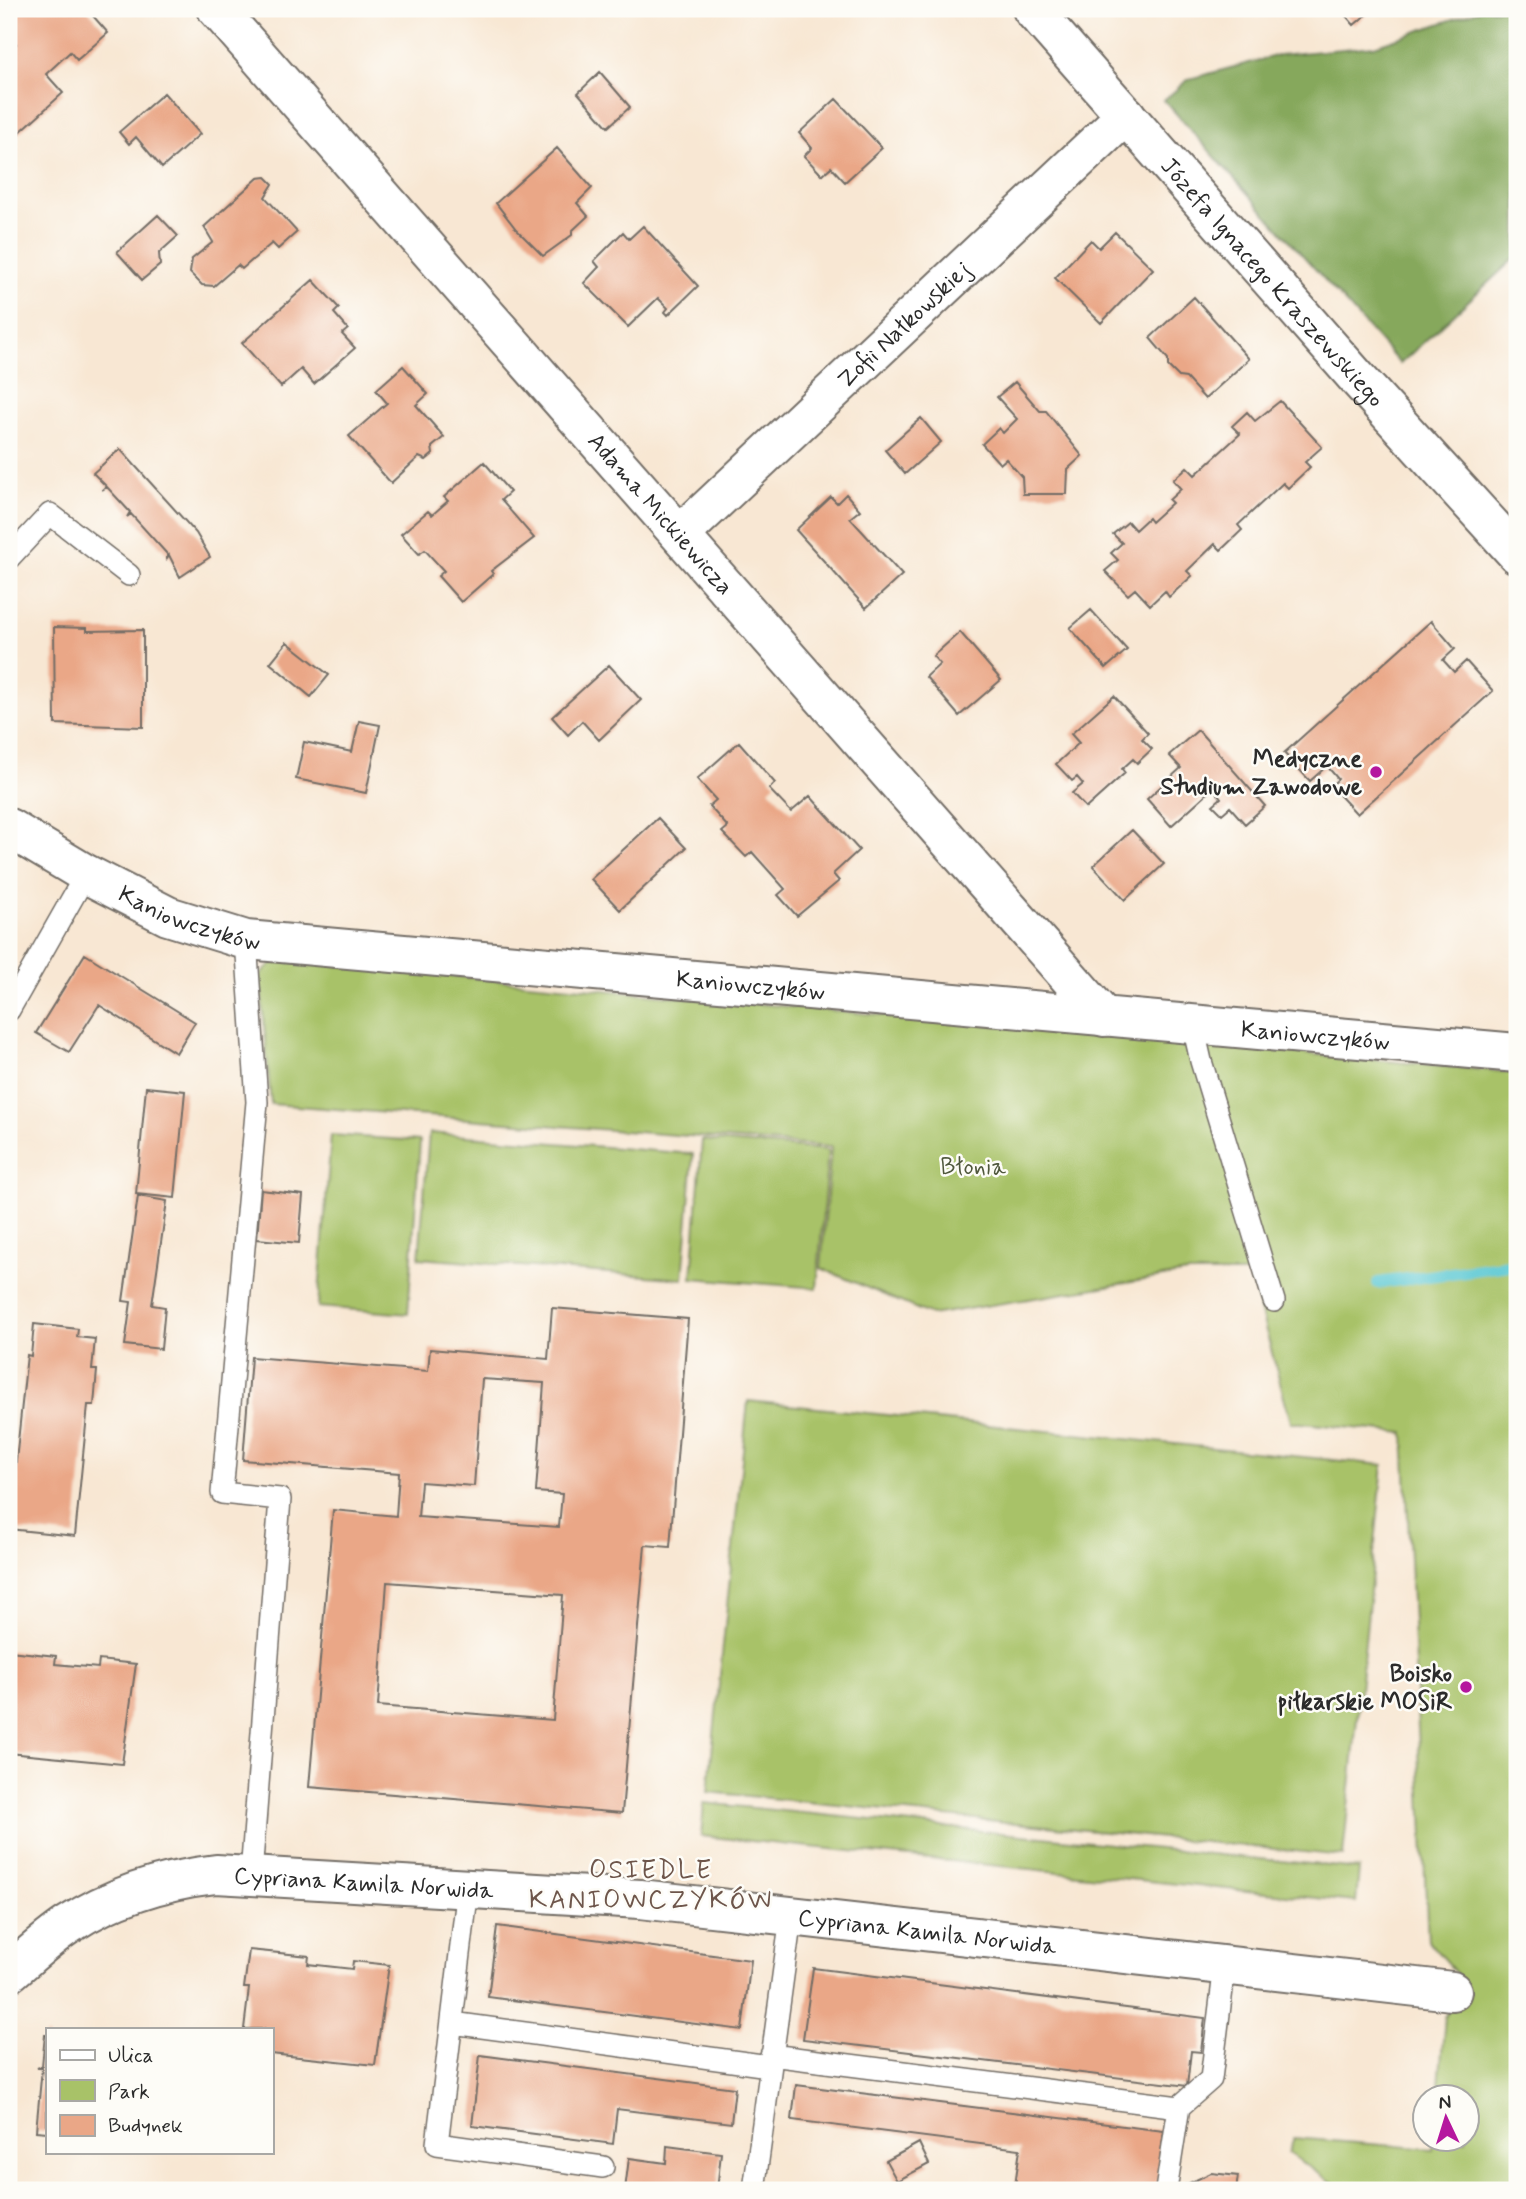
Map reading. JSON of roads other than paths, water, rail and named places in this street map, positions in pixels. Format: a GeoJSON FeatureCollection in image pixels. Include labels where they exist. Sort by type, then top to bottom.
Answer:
{"type":"FeatureCollection","features":[{"type":"Feature","properties":{"kind":"street","name":"Adama Mickiewicza"},"geometry":{"type":"LineString","coordinates":[[217,9],[1104,1017]]}},
{"type":"Feature","properties":{"kind":"street","name":"Józefa Ignacego Kraszewskiego"},"geometry":{"type":"LineString","coordinates":[[1032,9],[1517,554]]}},
{"type":"Feature","properties":{"kind":"street","name":"Zofii Nałkowskiej"},"geometry":{"type":"LineString","coordinates":[[681,534],[1126,115]]}},
{"type":"Feature","properties":{"kind":"street","name":"Kaniowczyków"},"geometry":{"type":"LineString","coordinates":[[9,828],[86,874],[168,916],[246,940],[1517,1053]]}},
{"type":"Feature","properties":{"kind":"street","name":"Cypriana Kamila Norwida"},"geometry":{"type":"LineString","coordinates":[[9,1973],[68,1925],[120,1899],[174,1879],[216,1874],[640,1899],[1452,1991]]}},
{"type":"Feature","properties":{"kind":"lane"},"geometry":{"type":"LineString","coordinates":[[9,558],[50,514],[129,575]]}},
{"type":"Feature","properties":{"kind":"lane"},"geometry":{"type":"LineString","coordinates":[[9,1010],[86,874]]}},
{"type":"Feature","properties":{"kind":"lane"},"geometry":{"type":"LineString","coordinates":[[246,940],[257,1102],[222,1493],[280,1499],[251,1875]]}},
{"type":"Feature","properties":{"kind":"lane"},"geometry":{"type":"LineString","coordinates":[[1193,1026],[1201,1061],[1275,1301]]}},
{"type":"Feature","properties":{"kind":"lane"},"geometry":{"type":"LineString","coordinates":[[468,1888],[437,2144],[603,2167]]}},
{"type":"Feature","properties":{"kind":"lane"},"geometry":{"type":"LineString","coordinates":[[754,2190],[791,1917]]}},
{"type":"Feature","properties":{"kind":"lane"},"geometry":{"type":"LineString","coordinates":[[1166,2190],[1179,2107],[1211,2079],[1225,1965]]}},
{"type":"Feature","properties":{"kind":"lane"},"geometry":{"type":"LineString","coordinates":[[452,2023],[1179,2107]]}},
{"type":"Feature","properties":{"kind":"waterway"},"geometry":{"type":"LineString","coordinates":[[1378,1283],[1517,1264]]}},
{"type":"Feature","properties":{"kind":"place","name":"Medyczne Studium Zawodowe"},"geometry":{"type":"Point","coordinates":[1376,772]}},
{"type":"Feature","properties":{"kind":"place","name":"Boisko piłkarskie MOSiR"},"geometry":{"type":"Point","coordinates":[1466,1687]}},
{"type":"Feature","properties":{"kind":"district","name":"OSIEDLE KANIOWCZYKÓW"},"geometry":{"type":"Point","coordinates":[651,1884]}},
{"type":"Feature","properties":{"kind":"park label","name":"Błonia"},"geometry":{"type":"Point","coordinates":[973,1166]}}]}
